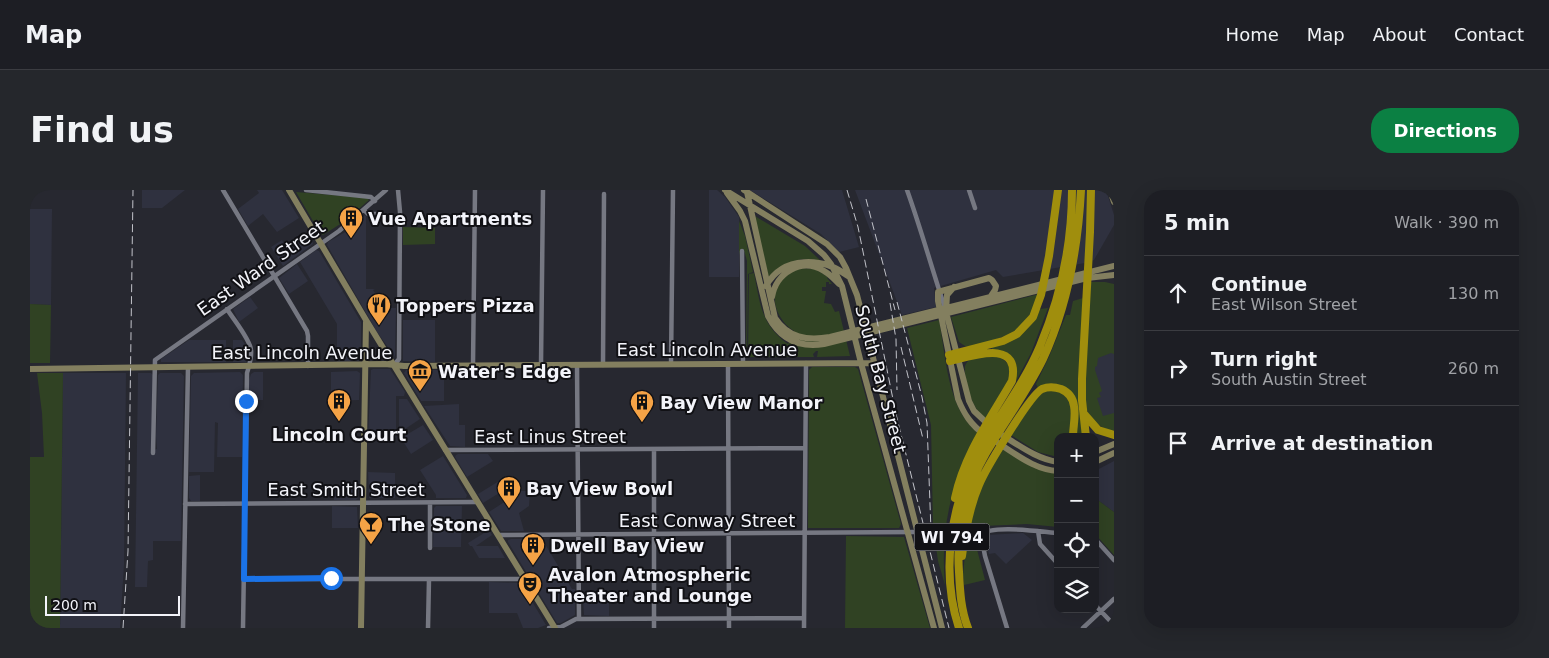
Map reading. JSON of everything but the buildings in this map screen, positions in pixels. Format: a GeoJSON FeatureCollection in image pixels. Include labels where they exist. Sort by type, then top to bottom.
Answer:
{"type":"FeatureCollection","features":[{"type":"Feature","properties":{"kind":"highway"},"geometry":{"type":"LineString","coordinates":[[958,356],[1018,334],[1033,317],[1049,256],[1058,190]]}},
{"type":"Feature","properties":{"kind":"highway","name":"WI 794"},"geometry":{"type":"LineString","coordinates":[[1056,315],[1070,240],[1072,190]]}},
{"type":"Feature","properties":{"kind":"highway","name":"WI 794"},"geometry":{"type":"LineString","coordinates":[[959,628],[952,604],[950,570],[950,548],[955,517],[970,470],[980,450],[1001,416],[1027,389],[1042,359],[1074,258],[1081,190]]}},
{"type":"Feature","properties":{"kind":"highway"},"geometry":{"type":"LineString","coordinates":[[1086,433],[1082,378],[1091,190]]}},
{"type":"Feature","properties":{"kind":"highway"},"geometry":{"type":"LineString","coordinates":[[949,358],[990,352],[1004,356],[1010,362],[1013,369],[1012,382],[1001,416],[980,450]]}},
{"type":"Feature","properties":{"kind":"highway"},"geometry":{"type":"LineString","coordinates":[[959,575],[971,507],[978,485],[1015,425],[1036,394],[1042,389],[1057,388],[1068,393],[1074,403],[1073,433]]}},
{"type":"Feature","properties":{"kind":"highway"},"geometry":{"type":"LineString","coordinates":[[1084,414],[1098,430],[1114,435]]}},
{"type":"Feature","properties":{"kind":"highway","name":"WI 794"},"geometry":{"type":"LineString","coordinates":[[968,628],[960,602],[958,546],[962,516],[980,450]]}},
{"type":"Feature","properties":{"kind":"main road"},"geometry":{"type":"LineString","coordinates":[[289,190],[366,320],[555,628]]}},
{"type":"Feature","properties":{"kind":"main road","name":"East Lincoln Avenue"},"geometry":{"type":"LineString","coordinates":[[725,190],[745,221],[768,316],[773,326],[798,338],[820,339],[1087,278],[1114,275]]}},
{"type":"Feature","properties":{"kind":"main road","name":"South Bay Street"},"geometry":{"type":"LineString","coordinates":[[725,190],[808,241],[824,255],[842,286],[861,363],[934,628]]}},
{"type":"Feature","properties":{"kind":"main road","name":"East Lincoln Avenue"},"geometry":{"type":"LineString","coordinates":[[746,190],[766,284],[780,330]]}},
{"type":"Feature","properties":{"kind":"main road","name":"South Bay Street"},"geometry":{"type":"LineString","coordinates":[[746,190],[827,244],[840,257],[851,278],[857,295],[942,628]]}},
{"type":"Feature","properties":{"kind":"main road"},"geometry":{"type":"LineString","coordinates":[[1110,190],[1114,202]]}},
{"type":"Feature","properties":{"kind":"main road"},"geometry":{"type":"LineString","coordinates":[[1104,268],[1114,258]]}},
{"type":"Feature","properties":{"kind":"main road"},"geometry":{"type":"LineString","coordinates":[[762,294],[766,284],[782,270],[796,263],[812,262],[832,267],[842,271],[851,278]]}},
{"type":"Feature","properties":{"kind":"main road"},"geometry":{"type":"LineString","coordinates":[[771,304],[773,291],[780,278],[785,273],[798,267],[812,266],[818,268],[829,274],[842,286]]}},
{"type":"Feature","properties":{"kind":"main road","name":"East Lincoln Avenue"},"geometry":{"type":"LineString","coordinates":[[964,306],[991,296],[1114,266]]}},
{"type":"Feature","properties":{"kind":"main road"},"geometry":{"type":"LineString","coordinates":[[1100,276],[1114,280]]}},
{"type":"Feature","properties":{"kind":"main road"},"geometry":{"type":"LineString","coordinates":[[991,296],[996,286],[989,278],[954,286],[938,292],[949,358],[963,413],[979,431],[1026,460],[1044,469],[1054,470]]}},
{"type":"Feature","properties":{"kind":"main road"},"geometry":{"type":"LineString","coordinates":[[954,286],[947,295],[946,312],[969,401],[974,411],[980,419],[1038,457],[1054,462]]}},
{"type":"Feature","properties":{"kind":"main road"},"geometry":{"type":"LineString","coordinates":[[361,628],[366,320]]}},
{"type":"Feature","properties":{"kind":"main road","name":"East Lincoln Avenue"},"geometry":{"type":"LineString","coordinates":[[30,369],[365,365],[874,363]]}},
{"type":"Feature","properties":{"kind":"main road"},"geometry":{"type":"LineString","coordinates":[[1099,450],[1114,444]]}},
{"type":"Feature","properties":{"kind":"main road"},"geometry":{"type":"LineString","coordinates":[[1099,460],[1114,453]]}},
{"type":"Feature","properties":{"kind":"main road"},"geometry":{"type":"LineString","coordinates":[[916,566],[925,564]]}},
{"type":"Feature","properties":{"kind":"street"},"geometry":{"type":"LineString","coordinates":[[223,190],[307,332],[308,366]]}},
{"type":"Feature","properties":{"kind":"street"},"geometry":{"type":"LineString","coordinates":[[306,190],[371,197],[375,201]]}},
{"type":"Feature","properties":{"kind":"street","name":"East Ward Street"},"geometry":{"type":"LineString","coordinates":[[154,368],[155,360],[339,231],[386,190]]}},
{"type":"Feature","properties":{"kind":"street"},"geometry":{"type":"LineString","coordinates":[[394,365],[399,359],[400,212],[398,190]]}},
{"type":"Feature","properties":{"kind":"street"},"geometry":{"type":"LineString","coordinates":[[473,365],[475,190]]}},
{"type":"Feature","properties":{"kind":"street"},"geometry":{"type":"LineString","coordinates":[[541,365],[543,190]]}},
{"type":"Feature","properties":{"kind":"street"},"geometry":{"type":"LineString","coordinates":[[671,364],[673,190]]}},
{"type":"Feature","properties":{"kind":"street"},"geometry":{"type":"LineString","coordinates":[[907,190],[926,245],[938,292],[946,312]]}},
{"type":"Feature","properties":{"kind":"street"},"geometry":{"type":"LineString","coordinates":[[969,190],[975,208]]}},
{"type":"Feature","properties":{"kind":"street"},"geometry":{"type":"LineString","coordinates":[[603,364],[604,194]]}},
{"type":"Feature","properties":{"kind":"street"},"geometry":{"type":"LineString","coordinates":[[364,210],[368,214],[378,214]]}},
{"type":"Feature","properties":{"kind":"street"},"geometry":{"type":"LineString","coordinates":[[742,251],[742,364]]}},
{"type":"Feature","properties":{"kind":"street"},"geometry":{"type":"LineString","coordinates":[[227,309],[251,347],[251,361],[247,373],[243,628]]}},
{"type":"Feature","properties":{"kind":"street"},"geometry":{"type":"LineString","coordinates":[[804,628],[806,363]]}},
{"type":"Feature","properties":{"kind":"street"},"geometry":{"type":"LineString","coordinates":[[728,364],[730,628]]}},
{"type":"Feature","properties":{"kind":"street"},"geometry":{"type":"LineString","coordinates":[[577,365],[579,619]]}},
{"type":"Feature","properties":{"kind":"street"},"geometry":{"type":"LineString","coordinates":[[154,368],[154,453]]}},
{"type":"Feature","properties":{"kind":"street"},"geometry":{"type":"LineString","coordinates":[[183,628],[188,368]]}},
{"type":"Feature","properties":{"kind":"street","name":"East Linus Street"},"geometry":{"type":"LineString","coordinates":[[445,450],[805,448]]}},
{"type":"Feature","properties":{"kind":"street"},"geometry":{"type":"LineString","coordinates":[[654,449],[654,628]]}},
{"type":"Feature","properties":{"kind":"street"},"geometry":{"type":"LineString","coordinates":[[430,502],[430,548]]}},
{"type":"Feature","properties":{"kind":"street","name":"East Smith Street"},"geometry":{"type":"LineString","coordinates":[[185,504],[477,502]]}},
{"type":"Feature","properties":{"kind":"street"},"geometry":{"type":"LineString","coordinates":[[1007,627],[985,556],[982,534],[990,530],[1054,533]]}},
{"type":"Feature","properties":{"kind":"street"},"geometry":{"type":"LineString","coordinates":[[1038,531],[1040,544],[1054,560]]}},
{"type":"Feature","properties":{"kind":"street","name":"East Conway Street"},"geometry":{"type":"LineString","coordinates":[[498,535],[917,532]]}},
{"type":"Feature","properties":{"kind":"street"},"geometry":{"type":"LineString","coordinates":[[1099,543],[1114,560]]}},
{"type":"Feature","properties":{"kind":"street"},"geometry":{"type":"LineString","coordinates":[[244,579],[525,579]]}},
{"type":"Feature","properties":{"kind":"street"},"geometry":{"type":"LineString","coordinates":[[428,579],[428,628]]}},
{"type":"Feature","properties":{"kind":"street"},"geometry":{"type":"LineString","coordinates":[[1083,628],[1114,600]]}},
{"type":"Feature","properties":{"kind":"street"},"geometry":{"type":"LineString","coordinates":[[1099,610],[1114,626]]}},
{"type":"Feature","properties":{"kind":"street"},"geometry":{"type":"LineString","coordinates":[[549,628],[561,627],[576,619],[804,618]]}},
{"type":"Feature","properties":{"kind":"shaded area"},"geometry":{"type":"Polygon","coordinates":[[[142,190],[185,190],[162,208],[142,208],[142,190]]]}},
{"type":"Feature","properties":{"kind":"shaded area"},"geometry":{"type":"Polygon","coordinates":[[[257,190],[282,190],[299,218],[277,232],[263,214],[248,226],[238,209],[259,193],[257,190]]]}},
{"type":"Feature","properties":{"kind":"shaded area"},"geometry":{"type":"Polygon","coordinates":[[[709,190],[717,190],[725,197],[739,217],[739,277],[709,277],[709,190]]]}},
{"type":"Feature","properties":{"kind":"shaded area"},"geometry":{"type":"Polygon","coordinates":[[[750,190],[842,190],[859,247],[839,252],[821,234],[750,190]]]}},
{"type":"Feature","properties":{"kind":"shaded area"},"geometry":{"type":"Polygon","coordinates":[[[855,190],[1106,190],[1114,215],[1114,225],[1094,260],[1003,277],[996,270],[934,288],[936,307],[902,315],[855,190]]]}},
{"type":"Feature","properties":{"kind":"shaded area"},"geometry":{"type":"Polygon","coordinates":[[[30,209],[52,209],[51,305],[30,304],[30,209]]]}},
{"type":"Feature","properties":{"kind":"shaded area"},"geometry":{"type":"Polygon","coordinates":[[[365,215],[366,289],[375,289],[373,290],[377,296],[375,297],[382,308],[396,308],[395,357],[377,332],[327,245],[328,242],[347,231],[365,215]]]}},
{"type":"Feature","properties":{"kind":"shaded area"},"geometry":{"type":"Polygon","coordinates":[[[310,236],[313,244],[283,266],[271,247],[282,240],[289,250],[310,236]]]}},
{"type":"Feature","properties":{"kind":"shaded area"},"geometry":{"type":"Polygon","coordinates":[[[316,250],[319,251],[361,322],[361,358],[359,361],[337,362],[337,324],[300,262],[316,250]]]}},
{"type":"Feature","properties":{"kind":"shaded area"},"geometry":{"type":"Polygon","coordinates":[[[297,264],[308,281],[289,294],[279,278],[297,264]]]}},
{"type":"Feature","properties":{"kind":"shaded area"},"geometry":{"type":"Polygon","coordinates":[[[250,297],[258,308],[239,322],[233,309],[250,297]]]}},
{"type":"Feature","properties":{"kind":"shaded area"},"geometry":{"type":"Polygon","coordinates":[[[403,320],[435,320],[435,362],[403,361],[403,320]]]}},
{"type":"Feature","properties":{"kind":"shaded area"},"geometry":{"type":"Polygon","coordinates":[[[1100,336],[1114,352],[1114,425],[1096,414],[1094,366],[1100,336]]]}},
{"type":"Feature","properties":{"kind":"shaded area"},"geometry":{"type":"Polygon","coordinates":[[[189,340],[226,340],[226,362],[161,362],[161,359],[189,340]]]}},
{"type":"Feature","properties":{"kind":"shaded area"},"geometry":{"type":"Polygon","coordinates":[[[233,340],[242,340],[247,347],[246,362],[233,362],[233,340]]]}},
{"type":"Feature","properties":{"kind":"shaded area"},"geometry":{"type":"Polygon","coordinates":[[[390,369],[405,392],[404,396],[396,396],[396,438],[368,437],[371,370],[390,369]]]}},
{"type":"Feature","properties":{"kind":"shaded area"},"geometry":{"type":"Polygon","coordinates":[[[406,370],[444,370],[444,401],[421,401],[404,373],[406,370]]]}},
{"type":"Feature","properties":{"kind":"shaded area"},"geometry":{"type":"Polygon","coordinates":[[[357,371],[360,373],[359,400],[331,401],[331,372],[357,371]]]}},
{"type":"Feature","properties":{"kind":"shaded area"},"geometry":{"type":"Polygon","coordinates":[[[240,372],[243,375],[242,457],[217,457],[218,423],[215,422],[214,472],[189,472],[191,376],[194,373],[240,372]]]}},
{"type":"Feature","properties":{"kind":"shaded area"},"geometry":{"type":"Polygon","coordinates":[[[254,372],[263,372],[263,400],[249,400],[249,380],[254,372]]]}},
{"type":"Feature","properties":{"kind":"shaded area"},"geometry":{"type":"Polygon","coordinates":[[[63,373],[126,373],[124,565],[120,628],[60,628],[63,373]]]}},
{"type":"Feature","properties":{"kind":"shaded area"},"geometry":{"type":"Polygon","coordinates":[[[138,373],[151,373],[153,375],[152,450],[157,449],[158,375],[160,373],[181,373],[184,376],[181,541],[153,541],[153,560],[148,561],[147,587],[135,587],[138,373]]]}},
{"type":"Feature","properties":{"kind":"shaded area"},"geometry":{"type":"Polygon","coordinates":[[[399,399],[407,399],[420,419],[399,433],[399,399]]]}},
{"type":"Feature","properties":{"kind":"shaded area"},"geometry":{"type":"Polygon","coordinates":[[[459,404],[459,425],[465,425],[465,447],[450,446],[424,406],[459,404]]]}},
{"type":"Feature","properties":{"kind":"shaded area"},"geometry":{"type":"Polygon","coordinates":[[[423,425],[433,440],[411,454],[401,438],[423,425]]]}},
{"type":"Feature","properties":{"kind":"shaded area"},"geometry":{"type":"Polygon","coordinates":[[[458,454],[488,454],[493,461],[467,477],[455,457],[458,454]]]}},
{"type":"Feature","properties":{"kind":"shaded area"},"geometry":{"type":"Polygon","coordinates":[[[443,456],[467,495],[466,498],[436,498],[420,470],[443,456]]]}},
{"type":"Feature","properties":{"kind":"shaded area"},"geometry":{"type":"Polygon","coordinates":[[[1114,461],[1114,512],[1099,501],[1099,469],[1114,461]]]}},
{"type":"Feature","properties":{"kind":"shaded area"},"geometry":{"type":"Polygon","coordinates":[[[368,472],[395,473],[395,498],[369,498],[368,472]]]}},
{"type":"Feature","properties":{"kind":"shaded area"},"geometry":{"type":"Polygon","coordinates":[[[200,475],[200,501],[191,501],[189,498],[189,476],[200,475]]]}},
{"type":"Feature","properties":{"kind":"shaded area"},"geometry":{"type":"Polygon","coordinates":[[[504,478],[509,487],[483,503],[478,494],[504,478]]]}},
{"type":"Feature","properties":{"kind":"shaded area"},"geometry":{"type":"Polygon","coordinates":[[[334,486],[359,486],[358,498],[356,500],[334,500],[334,486]]]}},
{"type":"Feature","properties":{"kind":"shaded area"},"geometry":{"type":"Polygon","coordinates":[[[521,491],[530,491],[529,506],[519,513],[524,531],[501,531],[489,512],[521,491]]]}},
{"type":"Feature","properties":{"kind":"shaded area"},"geometry":{"type":"Polygon","coordinates":[[[332,506],[357,507],[358,528],[332,528],[332,506]]]}},
{"type":"Feature","properties":{"kind":"shaded area"},"geometry":{"type":"Polygon","coordinates":[[[436,506],[462,506],[461,547],[433,547],[434,508],[436,506]]]}},
{"type":"Feature","properties":{"kind":"shaded area"},"geometry":{"type":"Polygon","coordinates":[[[489,530],[492,535],[476,546],[498,546],[505,558],[479,558],[468,543],[489,530]]]}},
{"type":"Feature","properties":{"kind":"shaded area"},"geometry":{"type":"Polygon","coordinates":[[[1023,533],[1032,540],[1006,564],[995,553],[989,554],[986,535],[1023,533]]]}},
{"type":"Feature","properties":{"kind":"shaded area"},"geometry":{"type":"Polygon","coordinates":[[[511,539],[542,539],[572,589],[575,589],[575,615],[561,623],[557,623],[508,542],[511,539]]]}},
{"type":"Feature","properties":{"kind":"shaded area"},"geometry":{"type":"Polygon","coordinates":[[[489,582],[521,583],[546,625],[538,628],[523,628],[517,613],[489,613],[489,582]]]}},
{"type":"Feature","properties":{"kind":"shaded area"},"geometry":{"type":"Polygon","coordinates":[[[583,601],[609,601],[609,616],[584,615],[583,601]]]}},
{"type":"Feature","properties":{"kind":"green space"},"geometry":{"type":"Polygon","coordinates":[[[296,192],[367,198],[369,200],[345,221],[323,235],[296,192]]]}},
{"type":"Feature","properties":{"kind":"green space"},"geometry":{"type":"Polygon","coordinates":[[[753,215],[805,246],[821,261],[812,259],[798,260],[787,265],[769,278],[753,215]]]}},
{"type":"Feature","properties":{"kind":"green space"},"geometry":{"type":"Polygon","coordinates":[[[739,221],[745,236],[753,272],[748,274],[747,356],[747,261],[744,250],[740,250],[739,255],[739,221]]]}},
{"type":"Feature","properties":{"kind":"green space"},"geometry":{"type":"Polygon","coordinates":[[[403,227],[435,228],[435,244],[403,245],[403,227]]]}},
{"type":"Feature","properties":{"kind":"green space"},"geometry":{"type":"Polygon","coordinates":[[[800,268],[815,269],[828,277],[832,284],[826,282],[826,287],[822,287],[822,291],[826,291],[824,303],[831,304],[835,312],[839,311],[850,356],[817,357],[818,351],[816,351],[813,354],[814,357],[748,357],[749,274],[754,273],[760,304],[767,321],[779,337],[788,344],[794,331],[787,326],[778,312],[775,304],[776,289],[788,274],[800,268]]]}},
{"type":"Feature","properties":{"kind":"green space"},"geometry":{"type":"Polygon","coordinates":[[[1091,282],[1114,284],[1114,354],[1111,353],[1098,358],[1095,370],[1102,391],[1099,393],[1101,397],[1097,398],[1103,416],[1114,413],[1114,432],[1103,428],[1094,421],[1089,415],[1086,405],[1085,372],[1091,282]]]}},
{"type":"Feature","properties":{"kind":"green space"},"geometry":{"type":"Polygon","coordinates":[[[1039,294],[1032,313],[1013,332],[997,339],[971,346],[965,346],[959,342],[951,317],[1039,294]]]}},
{"type":"Feature","properties":{"kind":"green space"},"geometry":{"type":"Polygon","coordinates":[[[1083,298],[1078,399],[1082,433],[1076,433],[1072,394],[1038,388],[1036,384],[1066,315],[1070,315],[1073,301],[1083,298]]]}},
{"type":"Feature","properties":{"kind":"green space"},"geometry":{"type":"Polygon","coordinates":[[[30,304],[51,305],[50,363],[30,363],[30,304]]]}},
{"type":"Feature","properties":{"kind":"green space"},"geometry":{"type":"Polygon","coordinates":[[[1048,308],[1031,353],[1015,383],[1015,368],[992,347],[1003,344],[1040,309],[1048,308]]]}},
{"type":"Feature","properties":{"kind":"green space"},"geometry":{"type":"Polygon","coordinates":[[[939,320],[949,381],[954,396],[960,410],[978,433],[961,470],[949,506],[944,544],[945,585],[938,561],[933,525],[931,425],[907,328],[939,320]]]}},
{"type":"Feature","properties":{"kind":"green space"},"geometry":{"type":"Polygon","coordinates":[[[997,355],[1009,366],[1009,379],[1003,394],[986,420],[977,409],[970,395],[965,366],[970,359],[997,355]]]}},
{"type":"Feature","properties":{"kind":"green space"},"geometry":{"type":"Polygon","coordinates":[[[812,367],[855,367],[858,369],[901,524],[899,528],[808,528],[809,370],[812,367]]]}},
{"type":"Feature","properties":{"kind":"green space"},"geometry":{"type":"Polygon","coordinates":[[[37,373],[63,373],[60,628],[30,628],[30,457],[44,457],[42,413],[37,373]]]}},
{"type":"Feature","properties":{"kind":"green space"},"geometry":{"type":"Polygon","coordinates":[[[1047,390],[1060,391],[1069,400],[1072,409],[1070,433],[1054,433],[1054,456],[1038,452],[1011,435],[1036,398],[1047,390]]]}},
{"type":"Feature","properties":{"kind":"green space"},"geometry":{"type":"Polygon","coordinates":[[[1002,449],[1054,471],[1054,527],[1027,524],[982,526],[975,532],[974,538],[985,580],[964,585],[963,574],[967,536],[982,483],[1002,449]]]}},
{"type":"Feature","properties":{"kind":"green space"},"geometry":{"type":"Polygon","coordinates":[[[1099,501],[1114,512],[1114,555],[1099,538],[1099,501]]]}},
{"type":"Feature","properties":{"kind":"green space"},"geometry":{"type":"Polygon","coordinates":[[[846,536],[904,537],[930,628],[845,628],[846,536]]]}},
{"type":"Feature","properties":{"kind":"railway"},"geometry":{"type":"LineString","coordinates":[[123,628],[128,551],[133,190]]}},
{"type":"Feature","properties":{"kind":"railway"},"geometry":{"type":"LineString","coordinates":[[847,190],[858,227],[896,414],[949,628]]}},
{"type":"Feature","properties":{"kind":"railway"},"geometry":{"type":"LineString","coordinates":[[866,199],[895,310]]}},
{"type":"Feature","properties":{"kind":"railway"},"geometry":{"type":"LineString","coordinates":[[897,302],[927,423],[931,531]]}},
{"type":"Feature","properties":{"kind":"railway"},"geometry":{"type":"LineString","coordinates":[[890,303],[896,339],[897,390]]}},
{"type":"Feature","properties":{"kind":"railway"},"geometry":{"type":"LineString","coordinates":[[901,347],[923,439]]}},
{"type":"Feature","properties":{"kind":"place","name":"Vue Apartments"},"geometry":{"type":"Point","coordinates":[351,239]}},
{"type":"Feature","properties":{"kind":"place","name":"Toppers Pizza"},"geometry":{"type":"Point","coordinates":[379,326]}},
{"type":"Feature","properties":{"kind":"place","name":"Water's Edge"},"geometry":{"type":"Point","coordinates":[420,392]}},
{"type":"Feature","properties":{"kind":"place","name":"Lincoln Court"},"geometry":{"type":"Point","coordinates":[339,422]}},
{"type":"Feature","properties":{"kind":"place","name":"Bay View Manor"},"geometry":{"type":"Point","coordinates":[642,423]}},
{"type":"Feature","properties":{"kind":"place","name":"Bay View Bowl"},"geometry":{"type":"Point","coordinates":[509,509]}},
{"type":"Feature","properties":{"kind":"place","name":"The Stone"},"geometry":{"type":"Point","coordinates":[371,545]}},
{"type":"Feature","properties":{"kind":"place","name":"Dwell Bay View"},"geometry":{"type":"Point","coordinates":[533,566]}},
{"type":"Feature","properties":{"kind":"place","name":"Avalon Atmospheric Theater and Lounge"},"geometry":{"type":"Point","coordinates":[530,605]}},
{"type":"Feature","properties":{"kind":"route"},"geometry":{"type":"LineString","coordinates":[[246,401],[244,579],[331,578]]}}]}
